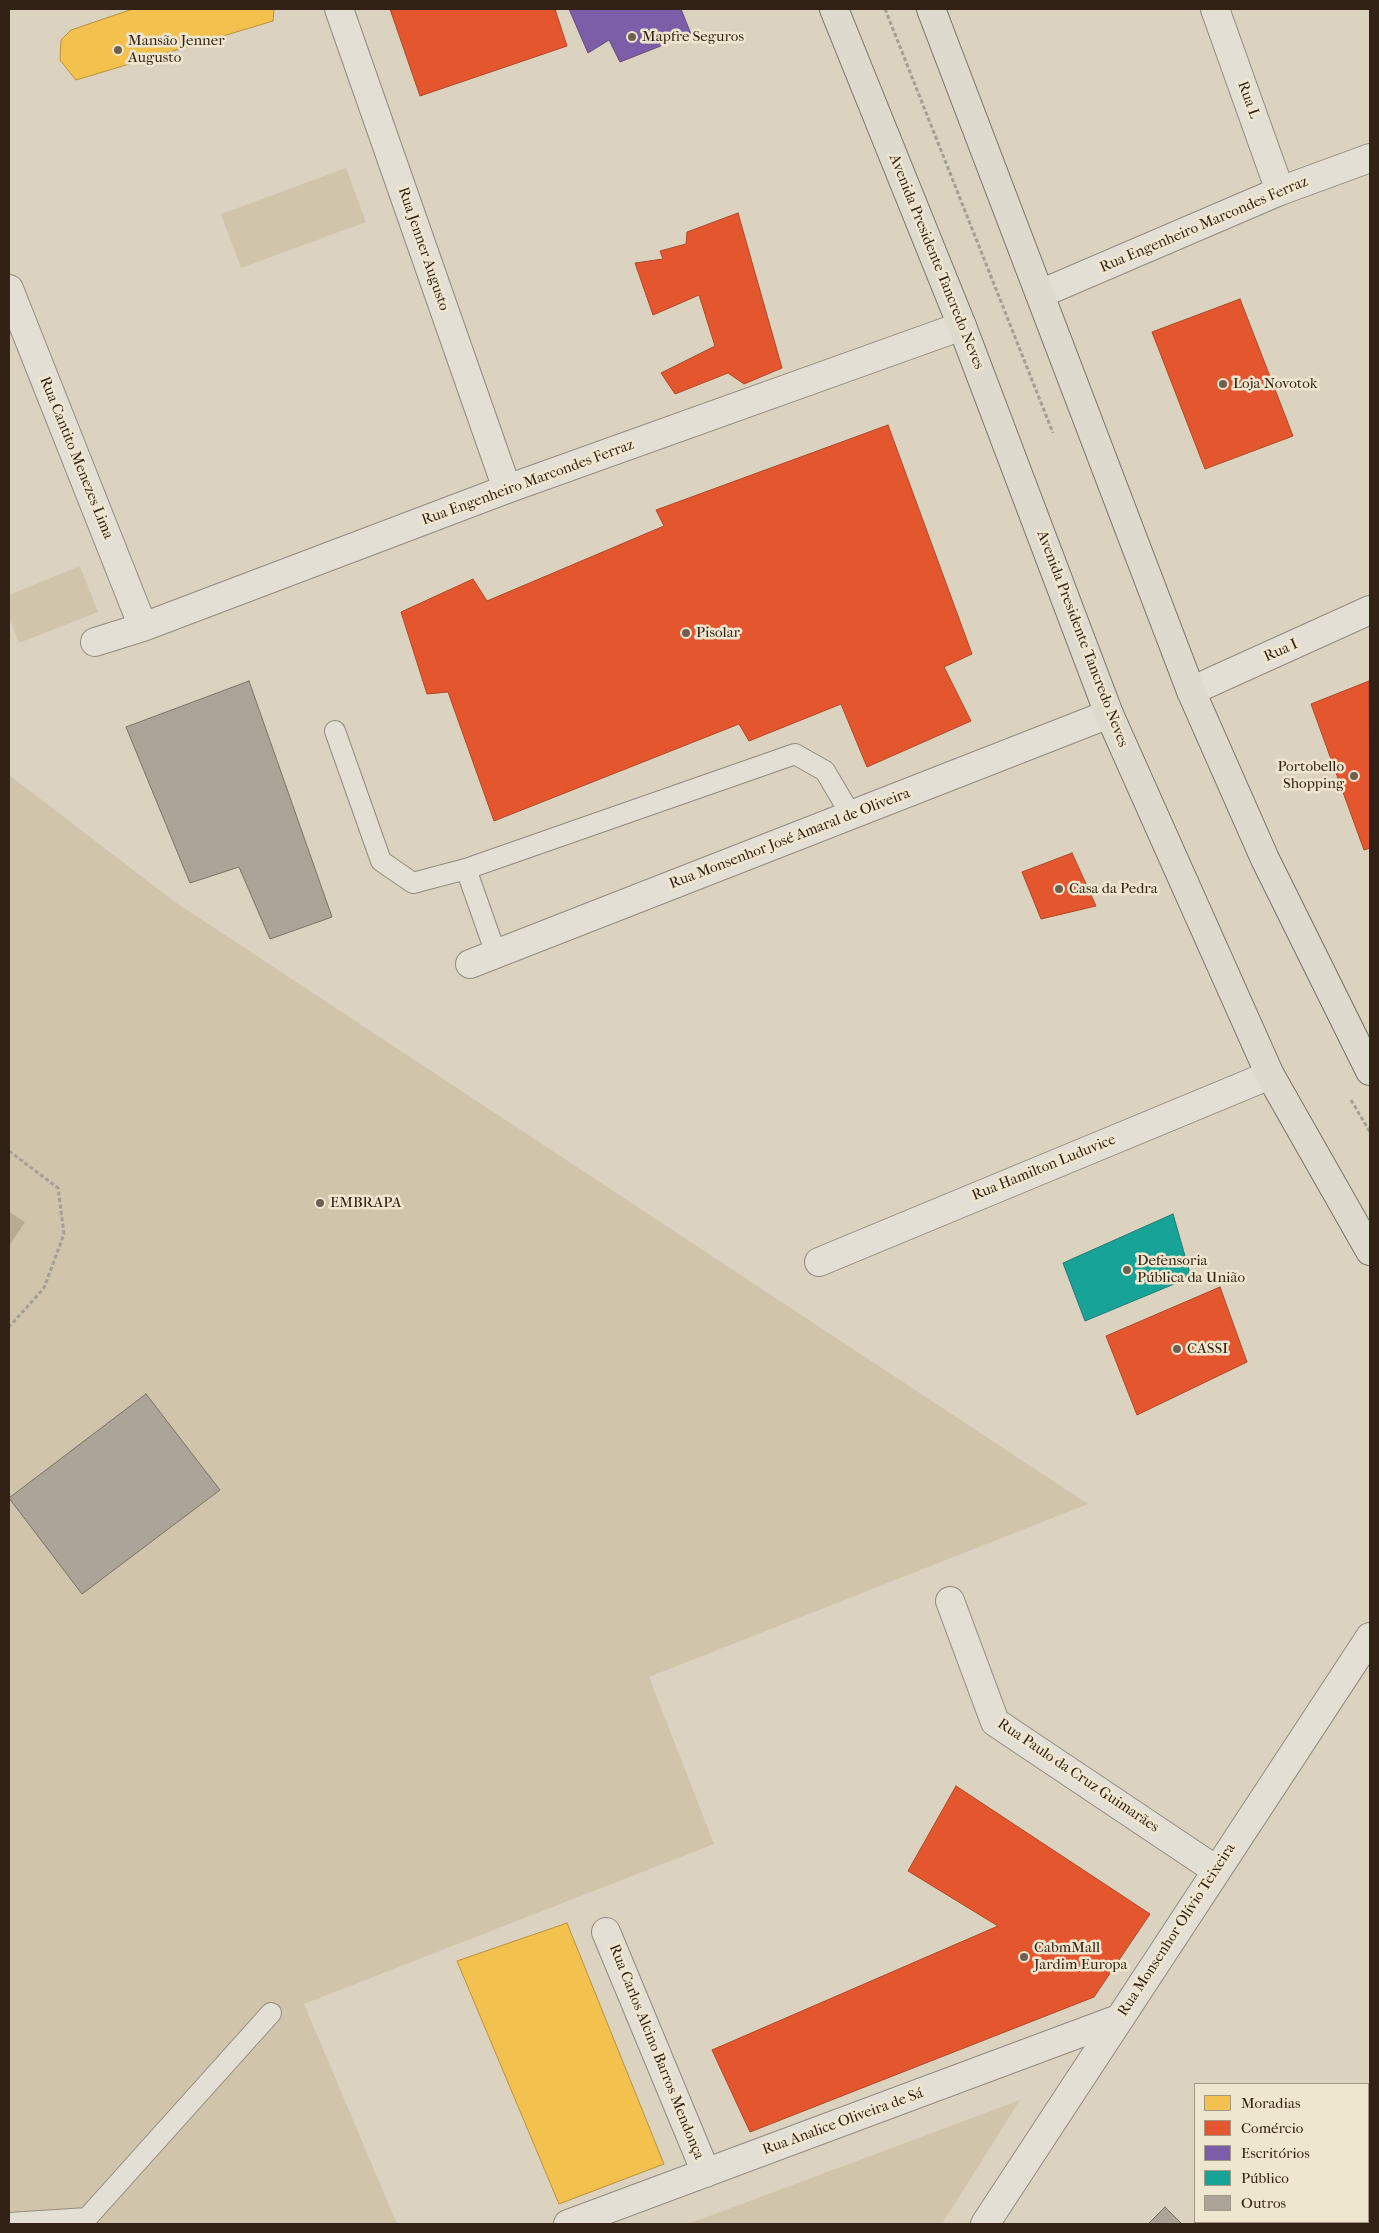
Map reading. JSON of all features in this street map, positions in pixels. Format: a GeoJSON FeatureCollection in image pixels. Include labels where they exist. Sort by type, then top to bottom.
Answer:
{"type":"FeatureCollection","features":[{"type":"Feature","properties":{"kind":"main road","name":"Avenida Presidente Tancredo Neves"},"geometry":{"type":"LineString","coordinates":[[834,9],[962,326],[1110,714],[1270,1075],[1370,1251]]}},
{"type":"Feature","properties":{"kind":"main road"},"geometry":{"type":"LineString","coordinates":[[931,9],[1191,691],[1265,859],[1370,1071]]}},
{"type":"Feature","properties":{"kind":"street","name":"Rua Jenner Augusto"},"geometry":{"type":"LineString","coordinates":[[339,9],[507,489]]}},
{"type":"Feature","properties":{"kind":"street","name":"Rua L"},"geometry":{"type":"LineString","coordinates":[[1216,9],[1280,192]]}},
{"type":"Feature","properties":{"kind":"street","name":"Rua Engenheiro Marcondes Ferraz"},"geometry":{"type":"LineString","coordinates":[[1040,294],[1280,192],[1370,158]]}},
{"type":"Feature","properties":{"kind":"street","name":"Rua Cantito Menezes Lima"},"geometry":{"type":"LineString","coordinates":[[12,305],[143,627]]}},
{"type":"Feature","properties":{"kind":"street","name":"Rua Engenheiro Marcondes Ferraz"},"geometry":{"type":"LineString","coordinates":[[95,642],[143,627],[507,489],[962,326]]}},
{"type":"Feature","properties":{"kind":"street","name":"Rua I"},"geometry":{"type":"LineString","coordinates":[[1191,691],[1370,610]]}},
{"type":"Feature","properties":{"kind":"street","name":"Rua Monsenhor José Amaral de Oliveira"},"geometry":{"type":"LineString","coordinates":[[470,964],[1110,714]]}},
{"type":"Feature","properties":{"kind":"street","name":"Rua Hamilton Luduvice"},"geometry":{"type":"LineString","coordinates":[[819,1262],[1270,1075]]}},
{"type":"Feature","properties":{"kind":"street","name":"Rua Paulo da Cruz Guimarães"},"geometry":{"type":"LineString","coordinates":[[950,1600],[995,1722],[1216,1870]]}},
{"type":"Feature","properties":{"kind":"street","name":"Rua Monsenhor Olívio Teixeira"},"geometry":{"type":"LineString","coordinates":[[985,2224],[1370,1636]]}},
{"type":"Feature","properties":{"kind":"street","name":"Rua Carlos Alcino Barros Mendonça"},"geometry":{"type":"LineString","coordinates":[[606,1932],[706,2173]]}},
{"type":"Feature","properties":{"kind":"street","name":"Rua Analice Oliveira de Sá"},"geometry":{"type":"LineString","coordinates":[[568,2224],[1118,2019]]}},
{"type":"Feature","properties":{"kind":"lane"},"geometry":{"type":"LineString","coordinates":[[334,730],[381,861],[413,883],[466,869],[795,754],[825,771],[851,814]]}},
{"type":"Feature","properties":{"kind":"lane"},"geometry":{"type":"LineString","coordinates":[[466,869],[496,954]]}},
{"type":"Feature","properties":{"kind":"lane"},"geometry":{"type":"LineString","coordinates":[[9,2223],[87,2218],[271,2013]]}},
{"type":"Feature","properties":{"kind":"path"},"geometry":{"type":"LineString","coordinates":[[9,1151],[58,1188],[64,1234],[44,1288],[9,1327]]}},
{"type":"Feature","properties":{"kind":"shaded area"},"geometry":{"type":"Polygon","coordinates":[[[346,168],[366,222],[241,268],[221,214],[346,168]]]}},
{"type":"Feature","properties":{"kind":"shaded area"},"geometry":{"type":"Polygon","coordinates":[[[80,566],[98,612],[19,643],[9,617],[9,595],[80,566]]]}},
{"type":"Feature","properties":{"kind":"shaded area","name":"EMBRAPA"},"geometry":{"type":"Polygon","coordinates":[[[9,775],[175,902],[1088,1504],[649,1677],[714,1844],[304,2004],[397,2224],[9,2224],[9,775]]]}},
{"type":"Feature","properties":{"kind":"shaded area"},"geometry":{"type":"Polygon","coordinates":[[[9,1212],[25,1222],[9,1246],[9,1212]]]}},
{"type":"Feature","properties":{"kind":"shaded area"},"geometry":{"type":"Polygon","coordinates":[[[1020,2100],[942,2224],[688,2224],[1020,2100]]]}},
{"type":"Feature","properties":{"kind":"building: Moradias","name":"Mansão Jenner Augusto"},"geometry":{"type":"Polygon","coordinates":[[[133,9],[274,9],[273,21],[76,80],[60,60],[61,40],[71,30],[133,9]]]}},
{"type":"Feature","properties":{"kind":"building: Moradias"},"geometry":{"type":"Polygon","coordinates":[[[567,1923],[664,2164],[559,2204],[457,1961],[567,1923]]]}},
{"type":"Feature","properties":{"kind":"building: Comércio"},"geometry":{"type":"Polygon","coordinates":[[[390,9],[555,9],[567,46],[420,96],[390,9]]]}},
{"type":"Feature","properties":{"kind":"building: Comércio"},"geometry":{"type":"Polygon","coordinates":[[[738,213],[782,368],[744,384],[728,373],[675,394],[661,373],[715,346],[699,295],[653,315],[635,263],[663,259],[660,251],[686,244],[687,232],[738,213]]]}},
{"type":"Feature","properties":{"kind":"building: Comércio","name":"Loja Novotok"},"geometry":{"type":"Polygon","coordinates":[[[1240,299],[1293,436],[1205,469],[1152,332],[1240,299]]]}},
{"type":"Feature","properties":{"kind":"building: Comércio","name":"Pisolar"},"geometry":{"type":"Polygon","coordinates":[[[888,425],[972,654],[944,667],[971,721],[867,767],[841,704],[749,741],[739,724],[494,821],[448,692],[427,694],[401,612],[473,579],[487,601],[664,526],[656,510],[888,425]]]}},
{"type":"Feature","properties":{"kind":"building: Comércio","name":"Portobello Shopping"},"geometry":{"type":"Polygon","coordinates":[[[1369,681],[1370,848],[1364,850],[1311,704],[1369,681]]]}},
{"type":"Feature","properties":{"kind":"building: Comércio","name":"Casa da Pedra"},"geometry":{"type":"Polygon","coordinates":[[[1072,853],[1096,906],[1041,919],[1022,872],[1072,853]]]}},
{"type":"Feature","properties":{"kind":"building: Comércio","name":"CASSI"},"geometry":{"type":"Polygon","coordinates":[[[1220,1287],[1247,1362],[1137,1415],[1106,1336],[1220,1287]]]}},
{"type":"Feature","properties":{"kind":"building: Comércio","name":"CabmMall Jardim Europa"},"geometry":{"type":"Polygon","coordinates":[[[956,1786],[1150,1914],[1094,1997],[750,2132],[712,2050],[998,1926],[908,1871],[956,1786]]]}},
{"type":"Feature","properties":{"kind":"building: Escritórios","name":"Mapfre Seguros"},"geometry":{"type":"Polygon","coordinates":[[[569,9],[681,9],[691,34],[620,62],[609,40],[588,53],[569,9]]]}},
{"type":"Feature","properties":{"kind":"building: Público","name":"Defensoria Pública da União"},"geometry":{"type":"Polygon","coordinates":[[[1173,1214],[1191,1277],[1085,1321],[1063,1263],[1173,1214]]]}},
{"type":"Feature","properties":{"kind":"building: Outros"},"geometry":{"type":"Polygon","coordinates":[[[249,681],[332,917],[270,939],[239,867],[190,883],[126,727],[249,681]]]}},
{"type":"Feature","properties":{"kind":"building: Outros"},"geometry":{"type":"Polygon","coordinates":[[[146,1394],[220,1490],[82,1594],[9,1498],[146,1394]]]}},
{"type":"Feature","properties":{"kind":"building: Outros"},"geometry":{"type":"Polygon","coordinates":[[[1165,2207],[1182,2224],[1148,2224],[1165,2207]]]}},
{"type":"Feature","properties":{"kind":"place","name":"Mapfre Seguros"},"geometry":{"type":"Point","coordinates":[632,37]}},
{"type":"Feature","properties":{"kind":"place","name":"Mansão Jenner Augusto"},"geometry":{"type":"Point","coordinates":[118,50]}},
{"type":"Feature","properties":{"kind":"place","name":"Loja Novotok"},"geometry":{"type":"Point","coordinates":[1223,384]}},
{"type":"Feature","properties":{"kind":"place","name":"Pisolar"},"geometry":{"type":"Point","coordinates":[686,633]}},
{"type":"Feature","properties":{"kind":"place","name":"Portobello Shopping"},"geometry":{"type":"Point","coordinates":[1354,776]}},
{"type":"Feature","properties":{"kind":"place","name":"Casa da Pedra"},"geometry":{"type":"Point","coordinates":[1059,889]}},
{"type":"Feature","properties":{"kind":"place","name":"EMBRAPA"},"geometry":{"type":"Point","coordinates":[320,1203]}},
{"type":"Feature","properties":{"kind":"place","name":"Defensoria Pública da União"},"geometry":{"type":"Point","coordinates":[1127,1270]}},
{"type":"Feature","properties":{"kind":"place","name":"CASSI"},"geometry":{"type":"Point","coordinates":[1177,1349]}},
{"type":"Feature","properties":{"kind":"place","name":"CabmMall Jardim Europa"},"geometry":{"type":"Point","coordinates":[1024,1957]}}]}
